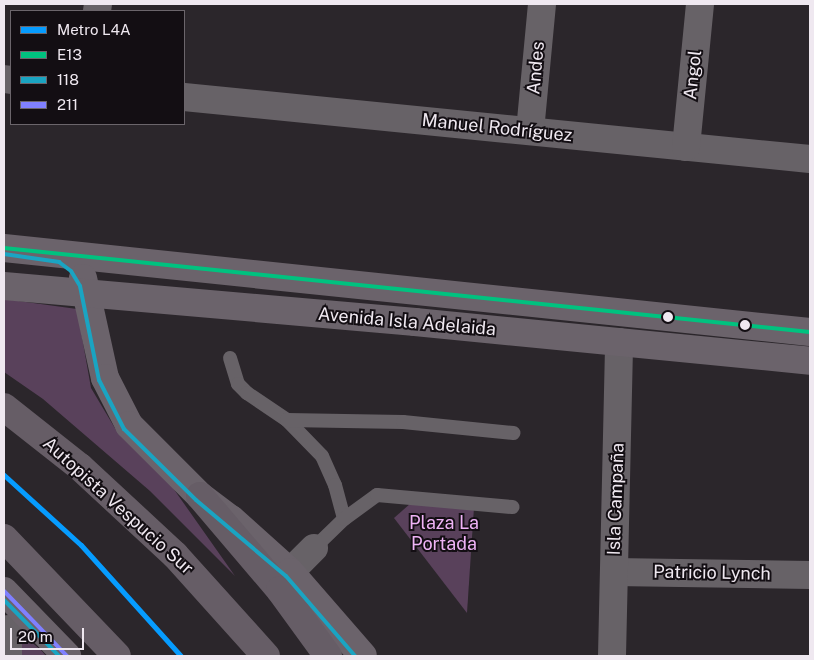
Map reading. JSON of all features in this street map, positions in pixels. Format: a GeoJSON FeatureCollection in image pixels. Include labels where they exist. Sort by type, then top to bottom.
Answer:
{"type":"FeatureCollection","features":[{"type":"Feature","properties":{"kind":"highway","name":"Autopista Vespucio Sur"},"geometry":{"type":"LineString","coordinates":[[4,407],[80,467],[175,555],[266,656]]}},
{"type":"Feature","properties":{"kind":"highway"},"geometry":{"type":"LineString","coordinates":[[200,496],[280,590],[328,656]]}},
{"type":"Feature","properties":{"kind":"highway"},"geometry":{"type":"LineString","coordinates":[[4,538],[51,584],[117,656]]}},
{"type":"Feature","properties":{"kind":"main road"},"geometry":{"type":"LineString","coordinates":[[4,248],[61,256],[810,332]]}},
{"type":"Feature","properties":{"kind":"main road"},"geometry":{"type":"LineString","coordinates":[[61,256],[81,274],[88,295],[99,359],[120,411],[146,445],[200,496],[232,519],[290,572],[363,656]]}},
{"type":"Feature","properties":{"kind":"main road","name":"Avenida Isla Adelaida"},"geometry":{"type":"LineString","coordinates":[[4,286],[810,361]]}},
{"type":"Feature","properties":{"kind":"main road"},"geometry":{"type":"LineString","coordinates":[[4,591],[67,656]]}},
{"type":"Feature","properties":{"kind":"street","name":"Andes"},"geometry":{"type":"LineString","coordinates":[[530,131],[542,4]]}},
{"type":"Feature","properties":{"kind":"street","name":"Angol"},"geometry":{"type":"LineString","coordinates":[[686,147],[700,4]]}},
{"type":"Feature","properties":{"kind":"street","name":"Manuel Rodríguez"},"geometry":{"type":"LineString","coordinates":[[185,97],[810,159]]}},
{"type":"Feature","properties":{"kind":"street","name":"Isla Campaña"},"geometry":{"type":"LineString","coordinates":[[612,656],[619,342]]}},
{"type":"Feature","properties":{"kind":"street"},"geometry":{"type":"LineString","coordinates":[[290,572],[314,548]]}},
{"type":"Feature","properties":{"kind":"street","name":"Patricio Lynch"},"geometry":{"type":"LineString","coordinates":[[614,572],[810,575]]}},
{"type":"Feature","properties":{"kind":"street"},"geometry":{"type":"LineString","coordinates":[[8,629],[8,656]]}},
{"type":"Feature","properties":{"kind":"lane"},"geometry":{"type":"LineString","coordinates":[[230,358],[238,384],[287,420],[322,456],[335,485],[344,519]]}},
{"type":"Feature","properties":{"kind":"lane"},"geometry":{"type":"LineString","coordinates":[[287,420],[403,422],[513,433]]}},
{"type":"Feature","properties":{"kind":"lane"},"geometry":{"type":"LineString","coordinates":[[314,548],[344,519],[377,495],[512,507]]}},
{"type":"Feature","properties":{"kind":"green space"},"geometry":{"type":"Polygon","coordinates":[[[4,299],[77,309],[91,388],[116,430],[161,471],[235,576],[150,491],[43,399],[4,372],[4,299]]]}},
{"type":"Feature","properties":{"kind":"green space","name":"Plaza La Portada"},"geometry":{"type":"Polygon","coordinates":[[[411,503],[474,507],[467,613],[394,518],[411,503]]]}},
{"type":"Feature","properties":{"kind":"green space"},"geometry":{"type":"Polygon","coordinates":[[[25,637],[46,656],[18,656],[19,641],[25,637]]]}},
{"type":"Feature","properties":{"kind":"metro line","name":"L4A"},"geometry":{"type":"LineString","coordinates":[[4,475],[81,545],[181,656]]}},
{"type":"Feature","properties":{"kind":"transit line","name":"E13"},"geometry":{"type":"LineString","coordinates":[[4,248],[810,332]]}},
{"type":"Feature","properties":{"kind":"transit line","name":"118"},"geometry":{"type":"LineString","coordinates":[[4,254],[59,262],[71,271],[80,286],[99,380],[124,429],[196,500],[286,576],[355,656]]}},
{"type":"Feature","properties":{"kind":"transit line","name":"211"},"geometry":{"type":"LineString","coordinates":[[4,591],[67,656]]}},
{"type":"Feature","properties":{"kind":"transit line","name":"118"},"geometry":{"type":"LineString","coordinates":[[4,600],[59,656]]}}]}
